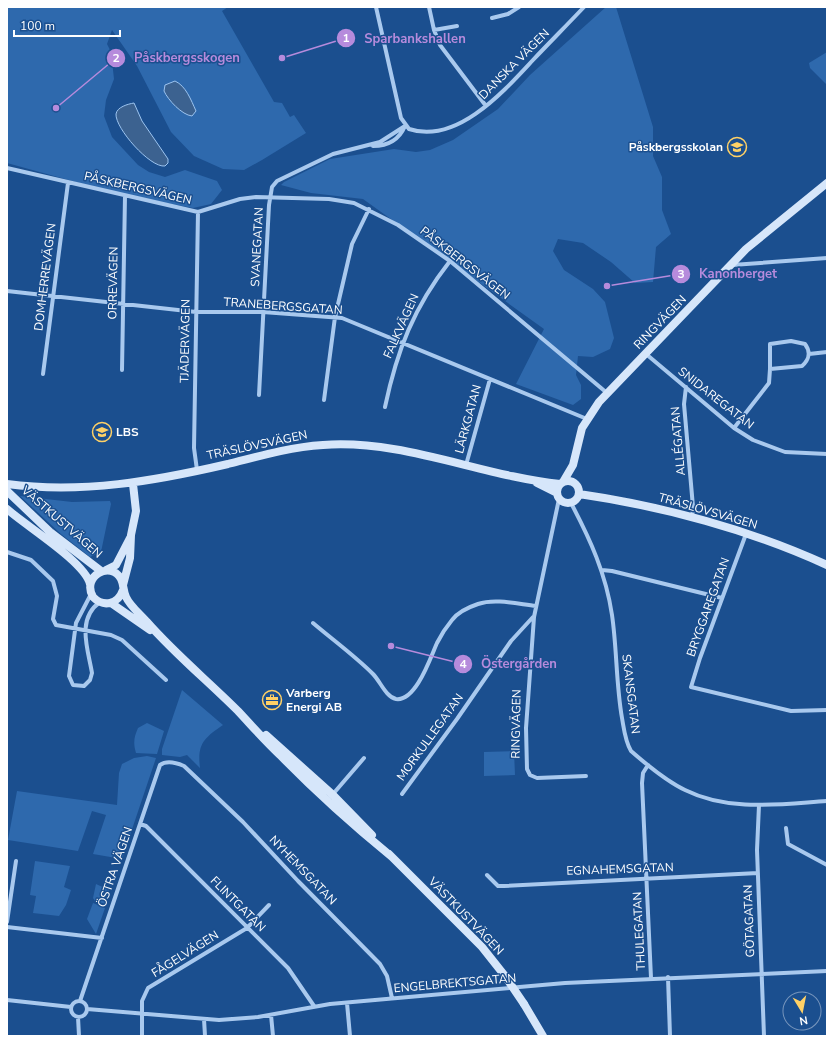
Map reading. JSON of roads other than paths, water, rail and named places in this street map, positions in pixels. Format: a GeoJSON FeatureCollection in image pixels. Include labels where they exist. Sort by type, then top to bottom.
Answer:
{"type":"FeatureCollection","features":[{"type":"Feature","properties":{"kind":"street"},"geometry":{"type":"LineString","coordinates":[[270,197],[272,186],[277,181],[334,154],[380,142],[405,126],[401,118],[376,7]]}},
{"type":"Feature","properties":{"kind":"street"},"geometry":{"type":"LineString","coordinates":[[429,7],[434,30],[440,45],[486,106]]}},
{"type":"Feature","properties":{"kind":"street"},"geometry":{"type":"LineString","coordinates":[[492,18],[508,14],[519,7]]}},
{"type":"Feature","properties":{"kind":"street","name":"DANSKA VÄGEN"},"geometry":{"type":"LineString","coordinates":[[405,126],[419,132],[437,130],[469,119],[506,89],[584,7]]}},
{"type":"Feature","properties":{"kind":"street"},"geometry":{"type":"LineString","coordinates":[[434,30],[457,26]]}},
{"type":"Feature","properties":{"kind":"street","name":"PÅSKBERGSVÄGEN"},"geometry":{"type":"LineString","coordinates":[[7,168],[198,212],[240,199],[270,197],[343,200],[354,203],[398,225],[450,261],[607,393]]}},
{"type":"Feature","properties":{"kind":"street","name":"DOMHERREVÄGEN"},"geometry":{"type":"LineString","coordinates":[[43,374],[68,183]]}},
{"type":"Feature","properties":{"kind":"street","name":"RINGVÄGEN"},"geometry":{"type":"LineString","coordinates":[[562,483],[573,465],[580,435],[587,419],[607,393],[753,243],[827,183]]}},
{"type":"Feature","properties":{"kind":"street","name":"ORREVÄGEN"},"geometry":{"type":"LineString","coordinates":[[122,370],[125,196]]}},
{"type":"Feature","properties":{"kind":"street","name":"SVANEGATAN"},"geometry":{"type":"LineString","coordinates":[[259,395],[270,197]]}},
{"type":"Feature","properties":{"kind":"street"},"geometry":{"type":"LineString","coordinates":[[324,400],[335,317],[353,238],[368,209]]}},
{"type":"Feature","properties":{"kind":"street","name":"TJÄDERVÄGEN"},"geometry":{"type":"LineString","coordinates":[[197,470],[194,448],[198,212]]}},
{"type":"Feature","properties":{"kind":"street"},"geometry":{"type":"LineString","coordinates":[[732,265],[827,258]]}},
{"type":"Feature","properties":{"kind":"street","name":"FALKVÄGEN"},"geometry":{"type":"LineString","coordinates":[[385,407],[392,374],[402,343],[425,295],[450,261]]}},
{"type":"Feature","properties":{"kind":"street","name":"TRANEBERGSGATAN"},"geometry":{"type":"LineString","coordinates":[[7,291],[196,312],[263,312],[335,317],[348,320],[587,419]]}},
{"type":"Feature","properties":{"kind":"street"},"geometry":{"type":"LineString","coordinates":[[734,428],[770,383],[770,369],[770,344],[791,341],[801,342],[808,347],[808,359],[802,366],[770,369]]}},
{"type":"Feature","properties":{"kind":"street"},"geometry":{"type":"LineString","coordinates":[[809,354],[827,352]]}},
{"type":"Feature","properties":{"kind":"street","name":"SNIDAREGATAN"},"geometry":{"type":"LineString","coordinates":[[646,354],[734,428],[767,446],[785,452],[827,454]]}},
{"type":"Feature","properties":{"kind":"street","name":"LÄRKGATAN"},"geometry":{"type":"LineString","coordinates":[[466,465],[490,379]]}},
{"type":"Feature","properties":{"kind":"street","name":"ALLÉGATAN"},"geometry":{"type":"LineString","coordinates":[[686,387],[684,404],[693,507],[692,518]]}},
{"type":"Feature","properties":{"kind":"street","name":"TRÄSLÖVSVÄGEN"},"geometry":{"type":"LineString","coordinates":[[7,484],[80,488],[133,484],[287,449],[334,444],[364,445],[395,450],[533,481],[562,483]]}},
{"type":"Feature","properties":{"kind":"street","name":"RINGVÄGEN"},"geometry":{"type":"LineString","coordinates":[[573,465],[576,484]]}},
{"type":"Feature","properties":{"kind":"street","name":"TRÄSLÖVSVÄGEN"},"geometry":{"type":"LineString","coordinates":[[533,481],[558,496]]}},
{"type":"Feature","properties":{"kind":"street"},"geometry":{"type":"LineString","coordinates":[[569,481],[576,484],[579,494],[576,500],[571,503],[566,503],[558,496],[562,483],[569,481]]}},
{"type":"Feature","properties":{"kind":"street"},"geometry":{"type":"LineString","coordinates":[[91,593],[100,602],[111,603],[119,598],[123,588],[130,558],[131,535],[136,511],[133,484]]}},
{"type":"Feature","properties":{"kind":"street","name":"VÄSTKUSTVÄGEN"},"geometry":{"type":"LineString","coordinates":[[7,491],[45,527],[103,571]]}},
{"type":"Feature","properties":{"kind":"street","name":"TRÄSLÖVSVÄGEN"},"geometry":{"type":"LineString","coordinates":[[579,494],[623,500],[692,518],[746,534],[827,565]]}},
{"type":"Feature","properties":{"kind":"street","name":"RINGVÄGEN"},"geometry":{"type":"LineString","coordinates":[[558,496],[534,617],[526,728],[527,769],[530,775],[537,778],[586,776]]}},
{"type":"Feature","properties":{"kind":"street","name":"SKANSGATAN"},"geometry":{"type":"LineString","coordinates":[[571,503],[584,526],[602,570],[612,615],[618,691],[625,736],[631,751],[648,765],[682,788],[692,793],[727,803],[759,805],[827,801]]}},
{"type":"Feature","properties":{"kind":"street","name":"VÄSTKUSTVÄGEN"},"geometry":{"type":"LineString","coordinates":[[7,508],[67,555],[85,573],[90,584]]}},
{"type":"Feature","properties":{"kind":"street","name":"BRYGGAREGATAN"},"geometry":{"type":"LineString","coordinates":[[746,534],[691,687],[791,710],[827,710]]}},
{"type":"Feature","properties":{"kind":"street"},"geometry":{"type":"LineString","coordinates":[[100,602],[87,615],[85,622],[85,631],[92,673],[88,683],[78,686],[73,685],[68,676],[75,630],[78,618],[91,593],[90,584],[92,578],[116,565],[131,535]]}},
{"type":"Feature","properties":{"kind":"street"},"geometry":{"type":"LineString","coordinates":[[7,552],[31,560],[53,581],[57,596],[53,620],[56,625],[75,630],[111,634],[122,640],[166,680]]}},
{"type":"Feature","properties":{"kind":"street"},"geometry":{"type":"LineString","coordinates":[[602,570],[612,571],[722,598]]}},
{"type":"Feature","properties":{"kind":"street"},"geometry":{"type":"LineString","coordinates":[[103,571],[117,574],[123,588]]}},
{"type":"Feature","properties":{"kind":"street","name":"VÄSTKUSTVÄGEN"},"geometry":{"type":"LineString","coordinates":[[123,588],[130,603],[162,639],[238,711],[291,756],[330,798],[392,857],[482,947],[505,976],[544,1036]]}},
{"type":"Feature","properties":{"kind":"street"},"geometry":{"type":"LineString","coordinates":[[313,623],[373,674],[389,696],[396,699],[405,697],[417,685],[429,666],[438,642],[452,619],[460,612],[479,603],[500,602],[536,606]]}},
{"type":"Feature","properties":{"kind":"street","name":"VÄSTKUSTVÄGEN"},"geometry":{"type":"LineString","coordinates":[[111,603],[162,639]]}},
{"type":"Feature","properties":{"kind":"street","name":"MORKULLEGATAN"},"geometry":{"type":"LineString","coordinates":[[402,794],[457,719],[510,641],[534,617]]}},
{"type":"Feature","properties":{"kind":"street"},"geometry":{"type":"LineString","coordinates":[[330,798],[364,758]]}},
{"type":"Feature","properties":{"kind":"street","name":"ÖSTRA VÄGEN"},"geometry":{"type":"LineString","coordinates":[[80,1001],[160,765],[163,762],[178,763],[184,766]]}},
{"type":"Feature","properties":{"kind":"street","name":"THULEGATAN"},"geometry":{"type":"LineString","coordinates":[[648,765],[644,773],[642,783],[651,978]]}},
{"type":"Feature","properties":{"kind":"street","name":"NYHEMSGATAN"},"geometry":{"type":"LineString","coordinates":[[184,766],[243,822],[298,881],[380,964],[387,976],[392,998]]}},
{"type":"Feature","properties":{"kind":"street","name":"GÖTAGATAN"},"geometry":{"type":"LineString","coordinates":[[759,805],[757,850],[764,1036]]}},
{"type":"Feature","properties":{"kind":"street","name":"FLINTGATAN"},"geometry":{"type":"LineString","coordinates":[[140,824],[146,826],[288,968],[314,1006]]}},
{"type":"Feature","properties":{"kind":"street"},"geometry":{"type":"LineString","coordinates":[[786,828],[788,844],[827,865]]}},
{"type":"Feature","properties":{"kind":"street"},"geometry":{"type":"LineString","coordinates":[[7,922],[16,862]]}},
{"type":"Feature","properties":{"kind":"street","name":"EGNAHEMSGATAN"},"geometry":{"type":"LineString","coordinates":[[487,875],[498,886],[758,873]]}},
{"type":"Feature","properties":{"kind":"street","name":"FÅGELVÄGEN"},"geometry":{"type":"LineString","coordinates":[[142,1036],[142,1001],[148,988],[247,928],[269,905]]}},
{"type":"Feature","properties":{"kind":"street"},"geometry":{"type":"LineString","coordinates":[[7,927],[102,938]]}},
{"type":"Feature","properties":{"kind":"street","name":"ENGELBREKTSGATAN"},"geometry":{"type":"LineString","coordinates":[[87,1009],[204,1019],[243,1018],[271,1015],[314,1006],[566,983],[668,977],[827,971]]}},
{"type":"Feature","properties":{"kind":"street"},"geometry":{"type":"LineString","coordinates":[[668,977],[670,1036]]}},
{"type":"Feature","properties":{"kind":"street"},"geometry":{"type":"LineString","coordinates":[[7,1000],[71,1007]]}},
{"type":"Feature","properties":{"kind":"street"},"geometry":{"type":"LineString","coordinates":[[71,1007],[76,1002],[80,1001],[86,1005],[87,1009],[83,1016],[78,1017]]}},
{"type":"Feature","properties":{"kind":"street"},"geometry":{"type":"LineString","coordinates":[[347,1003],[350,1036]]}},
{"type":"Feature","properties":{"kind":"street"},"geometry":{"type":"LineString","coordinates":[[71,1007],[74,1015],[78,1017],[79,1036]]}},
{"type":"Feature","properties":{"kind":"street"},"geometry":{"type":"LineString","coordinates":[[271,1015],[274,1036]]}},
{"type":"Feature","properties":{"kind":"street"},"geometry":{"type":"LineString","coordinates":[[204,1019],[205,1036]]}},
{"type":"Feature","properties":{"kind":"place","name":"Sparbankshallen"},"geometry":{"type":"Point","coordinates":[282,58]}},
{"type":"Feature","properties":{"kind":"place","name":"Påskbergsskogen"},"geometry":{"type":"Point","coordinates":[56,108]}},
{"type":"Feature","properties":{"kind":"place","name":"Påskbergsskolan"},"geometry":{"type":"Point","coordinates":[737,147]}},
{"type":"Feature","properties":{"kind":"place","name":"Kanonberget"},"geometry":{"type":"Point","coordinates":[607,286]}},
{"type":"Feature","properties":{"kind":"place","name":"LBS"},"geometry":{"type":"Point","coordinates":[102,432]}},
{"type":"Feature","properties":{"kind":"place","name":"Östergården"},"geometry":{"type":"Point","coordinates":[391,646]}},
{"type":"Feature","properties":{"kind":"place","name":"Varberg Energi AB"},"geometry":{"type":"Point","coordinates":[272,700]}}]}
